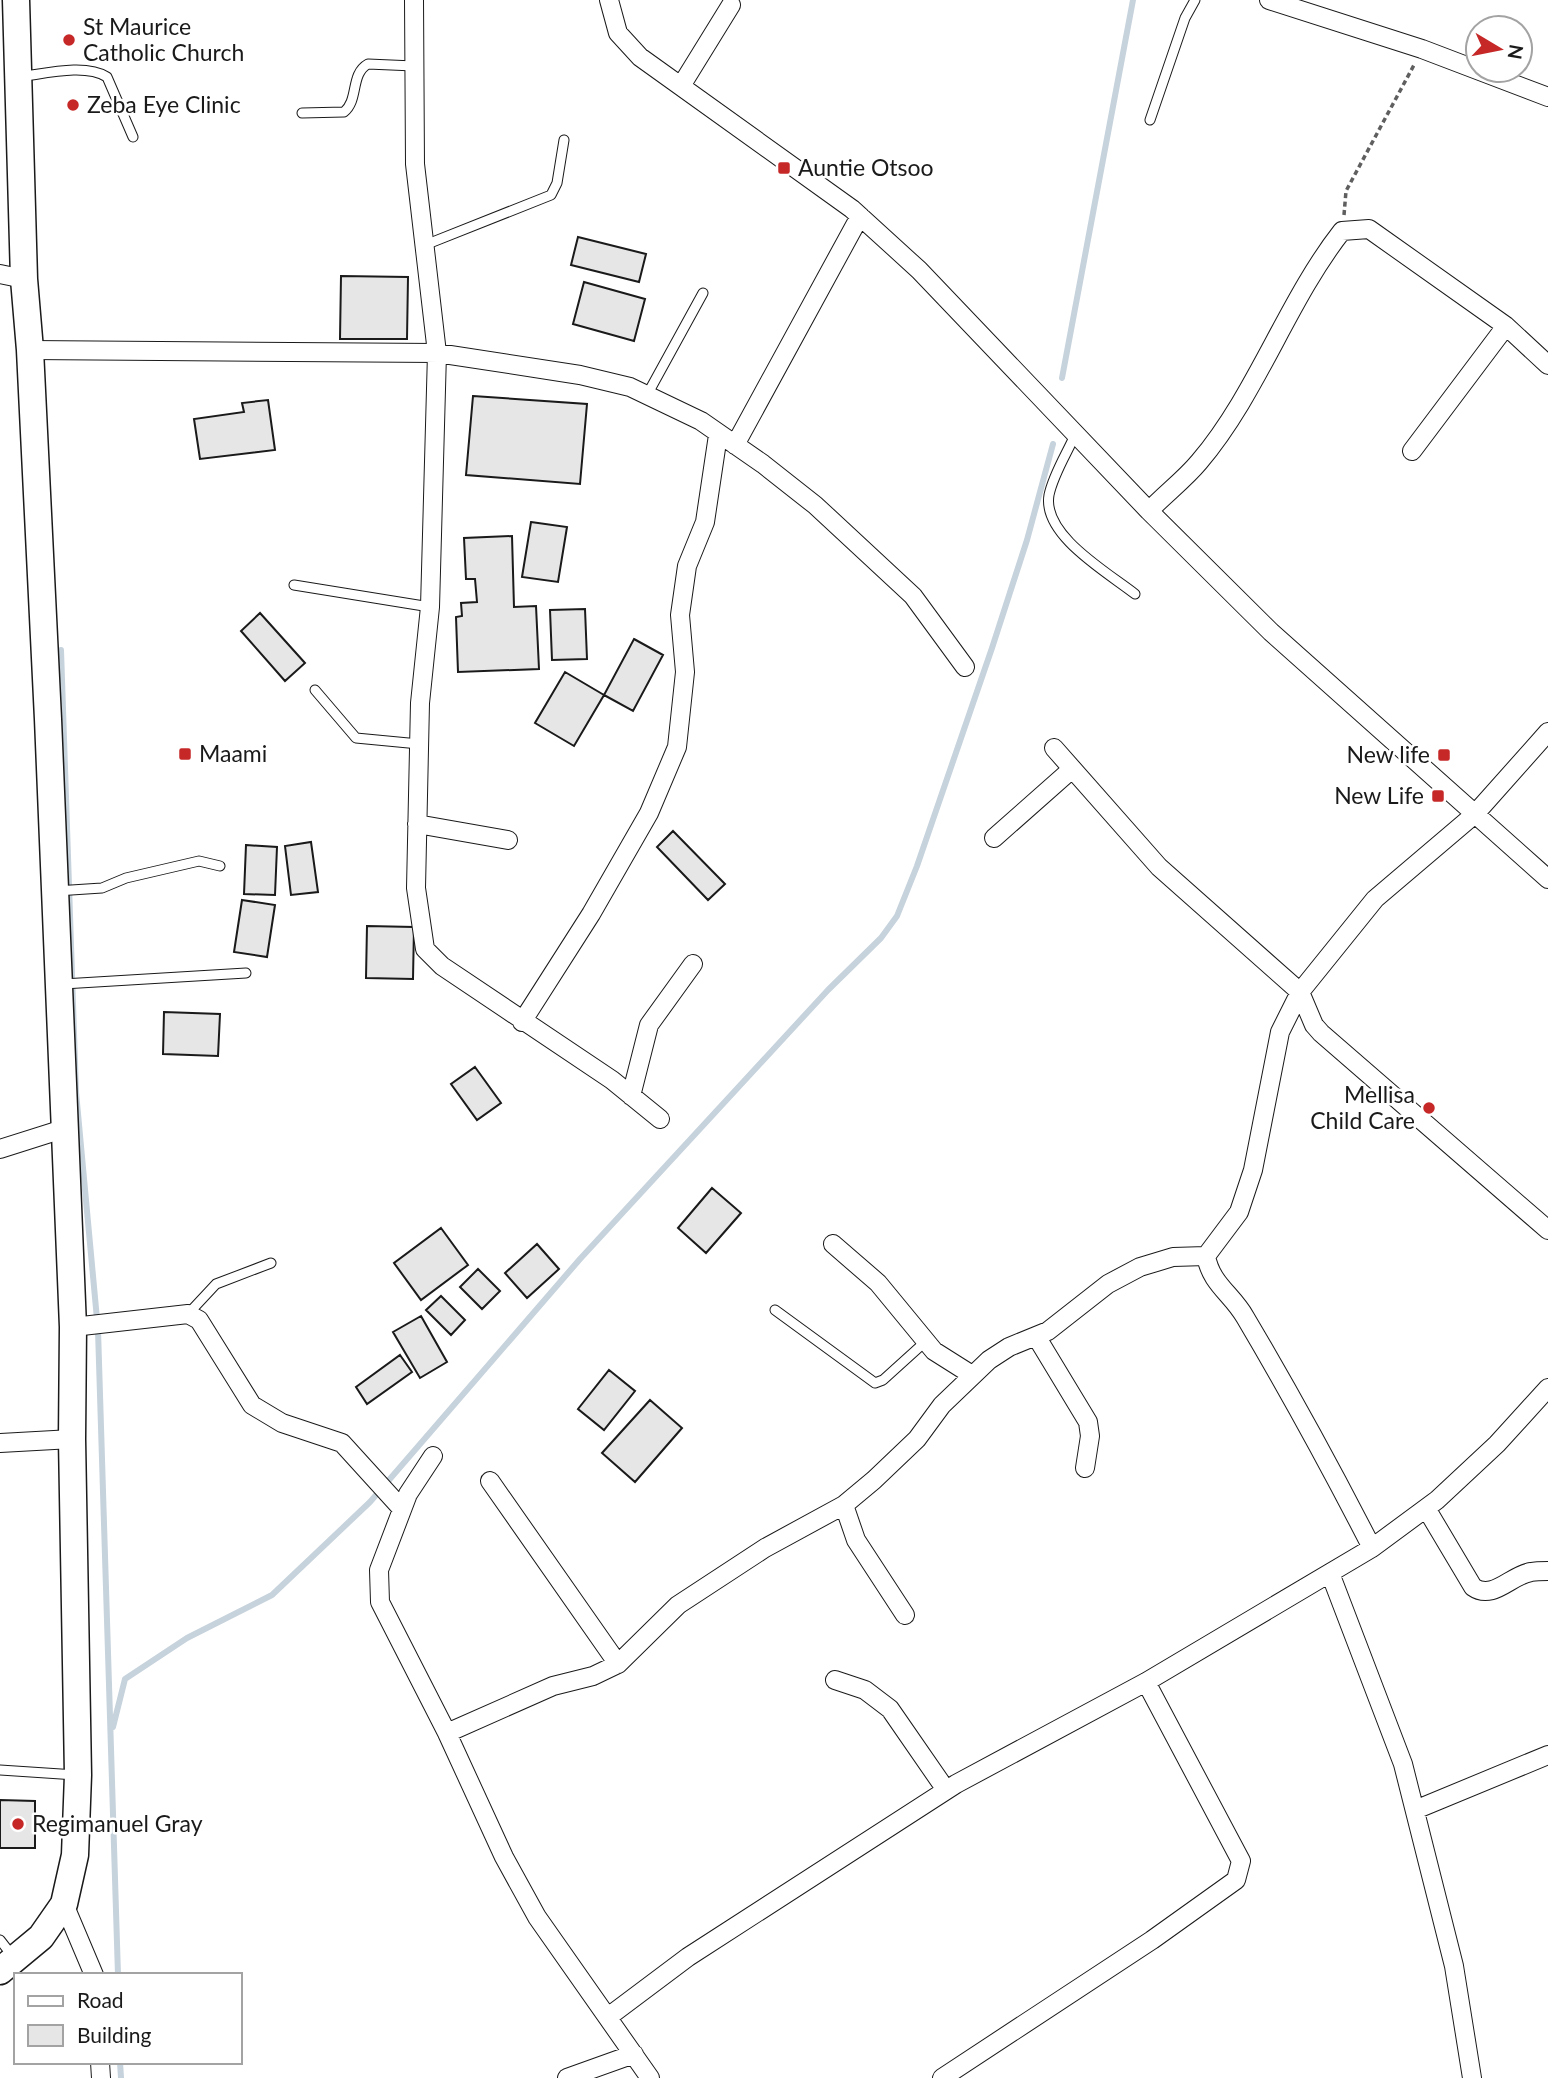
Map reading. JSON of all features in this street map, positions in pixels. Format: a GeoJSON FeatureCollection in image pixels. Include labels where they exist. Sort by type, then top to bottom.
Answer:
{"type":"FeatureCollection","features":[{"type":"Feature","properties":{"kind":"street"},"geometry":{"type":"LineString","coordinates":[[5,1957],[41,1937],[64,1904],[75,1854],[78,1775],[72,1438],[88,1325],[63,1129],[30,351],[12,277],[16,0]]}},
{"type":"Feature","properties":{"kind":"street"},"geometry":{"type":"LineString","coordinates":[[414,0],[415,164],[437,353],[430,607],[419,744],[417,824],[416,888],[425,949],[442,966],[465,979],[660,1119]]}},
{"type":"Feature","properties":{"kind":"street"},"geometry":{"type":"LineString","coordinates":[[609,0],[618,33],[640,57],[860,216],[919,270],[1149,511],[1289,649],[1548,879]]}},
{"type":"Feature","properties":{"kind":"street"},"geometry":{"type":"LineString","coordinates":[[1269,0],[1422,49],[1548,97]]}},
{"type":"Feature","properties":{"kind":"street"},"geometry":{"type":"LineString","coordinates":[[681,86],[731,5]]}},
{"type":"Feature","properties":{"kind":"street"},"geometry":{"type":"LineString","coordinates":[[735,445],[860,216]]}},
{"type":"Feature","properties":{"kind":"street"},"geometry":{"type":"LineString","coordinates":[[1149,511],[1199,462],[1279,337],[1320,259],[1342,231],[1369,229],[1506,326],[1548,365]]}},
{"type":"Feature","properties":{"kind":"street"},"geometry":{"type":"LineString","coordinates":[[1412,451],[1506,326]]}},
{"type":"Feature","properties":{"kind":"street"},"geometry":{"type":"LineString","coordinates":[[30,351],[437,353],[580,375],[647,394],[701,421],[815,505],[913,596],[965,667]]}},
{"type":"Feature","properties":{"kind":"street"},"geometry":{"type":"LineString","coordinates":[[523,1022],[591,914],[649,813],[677,747],[685,673],[680,615],[687,566],[705,522],[718,435]]}},
{"type":"Feature","properties":{"kind":"street"},"geometry":{"type":"LineString","coordinates":[[1372,1548],[1306,1421],[1237,1304],[1209,1272],[1206,1256],[1238,1212],[1253,1170],[1280,1032],[1300,992],[1375,899],[1475,814],[1548,732]]}},
{"type":"Feature","properties":{"kind":"street"},"geometry":{"type":"LineString","coordinates":[[1054,748],[1159,867],[1300,992],[1314,1026],[1321,1033],[1548,1230]]}},
{"type":"Feature","properties":{"kind":"street"},"geometry":{"type":"LineString","coordinates":[[994,838],[1072,769]]}},
{"type":"Feature","properties":{"kind":"street"},"geometry":{"type":"LineString","coordinates":[[417,824],[508,840]]}},
{"type":"Feature","properties":{"kind":"street"},"geometry":{"type":"LineString","coordinates":[[631,1096],[649,1025],[693,964]]}},
{"type":"Feature","properties":{"kind":"street"},"geometry":{"type":"LineString","coordinates":[[0,1149],[63,1129]]}},
{"type":"Feature","properties":{"kind":"street"},"geometry":{"type":"LineString","coordinates":[[833,1244],[878,1283],[925,1342],[972,1376]]}},
{"type":"Feature","properties":{"kind":"street"},"geometry":{"type":"LineString","coordinates":[[447,1733],[553,1686],[593,1676],[618,1664],[678,1605],[712,1581],[844,1504],[917,1439],[942,1405],[972,1376],[1009,1347],[1063,1321],[1108,1284],[1140,1268],[1172,1257],[1206,1256]]}},
{"type":"Feature","properties":{"kind":"street"},"geometry":{"type":"LineString","coordinates":[[88,1325],[188,1314],[200,1320],[252,1405],[282,1423],[342,1443],[396,1503]]}},
{"type":"Feature","properties":{"kind":"street"},"geometry":{"type":"LineString","coordinates":[[1036,1336],[1088,1422],[1090,1436],[1085,1468]]}},
{"type":"Feature","properties":{"kind":"street"},"geometry":{"type":"LineString","coordinates":[[608,2017],[688,1957],[946,1790],[1146,1682],[1372,1548],[1426,1508],[1497,1444],[1548,1388]]}},
{"type":"Feature","properties":{"kind":"street"},"geometry":{"type":"LineString","coordinates":[[0,1443],[72,1438]]}},
{"type":"Feature","properties":{"kind":"street"},"geometry":{"type":"LineString","coordinates":[[433,1456],[408,1494],[396,1503],[379,1570],[380,1602],[447,1733],[504,1857],[537,1917],[650,2078]]}},
{"type":"Feature","properties":{"kind":"street"},"geometry":{"type":"LineString","coordinates":[[490,1481],[618,1664]]}},
{"type":"Feature","properties":{"kind":"street"},"geometry":{"type":"LineString","coordinates":[[844,1504],[856,1540],[905,1615]]}},
{"type":"Feature","properties":{"kind":"street"},"geometry":{"type":"LineString","coordinates":[[1426,1508],[1474,1587],[1480,1592],[1489,1592],[1529,1572],[1548,1571]]}},
{"type":"Feature","properties":{"kind":"street"},"geometry":{"type":"LineString","coordinates":[[1330,1573],[1399,1753],[1454,1966],[1472,2078]]}},
{"type":"Feature","properties":{"kind":"street"},"geometry":{"type":"LineString","coordinates":[[835,1680],[865,1690],[890,1709],[946,1790]]}},
{"type":"Feature","properties":{"kind":"street"},"geometry":{"type":"LineString","coordinates":[[942,2078],[1152,1940],[1236,1880],[1241,1861],[1146,1682]]}},
{"type":"Feature","properties":{"kind":"street"},"geometry":{"type":"LineString","coordinates":[[1415,1810],[1548,1755]]}},
{"type":"Feature","properties":{"kind":"street"},"geometry":{"type":"LineString","coordinates":[[64,1904],[93,1973]]}},
{"type":"Feature","properties":{"kind":"street"},"geometry":{"type":"LineString","coordinates":[[567,2078],[634,2054]]}},
{"type":"Feature","properties":{"kind":"lane"},"geometry":{"type":"LineString","coordinates":[[1150,120],[1185,18],[1195,0]]}},
{"type":"Feature","properties":{"kind":"lane"},"geometry":{"type":"LineString","coordinates":[[14,61],[64,72],[102,73],[107,76],[133,137]]}},
{"type":"Feature","properties":{"kind":"lane"},"geometry":{"type":"LineString","coordinates":[[302,113],[344,112],[353,99],[358,74],[368,64],[414,66]]}},
{"type":"Feature","properties":{"kind":"lane"},"geometry":{"type":"LineString","coordinates":[[425,245],[551,195],[556,189],[564,140]]}},
{"type":"Feature","properties":{"kind":"lane"},"geometry":{"type":"LineString","coordinates":[[647,394],[703,293]]}},
{"type":"Feature","properties":{"kind":"lane"},"geometry":{"type":"LineString","coordinates":[[1075,435],[1049,494],[1049,509],[1054,526],[1135,594]]}},
{"type":"Feature","properties":{"kind":"lane"},"geometry":{"type":"LineString","coordinates":[[294,585],[430,607]]}},
{"type":"Feature","properties":{"kind":"lane"},"geometry":{"type":"LineString","coordinates":[[315,690],[356,738],[419,744]]}},
{"type":"Feature","properties":{"kind":"lane"},"geometry":{"type":"LineString","coordinates":[[54,891],[102,888],[126,878],[199,861],[220,866]]}},
{"type":"Feature","properties":{"kind":"lane"},"geometry":{"type":"LineString","coordinates":[[58,984],[246,973]]}},
{"type":"Feature","properties":{"kind":"lane"},"geometry":{"type":"LineString","coordinates":[[188,1314],[216,1284],[271,1263]]}},
{"type":"Feature","properties":{"kind":"lane"},"geometry":{"type":"LineString","coordinates":[[775,1310],[875,1383],[883,1380],[925,1342]]}},
{"type":"Feature","properties":{"kind":"lane"},"geometry":{"type":"LineString","coordinates":[[0,1770],[78,1775]]}},
{"type":"Feature","properties":{"kind":"path"},"geometry":{"type":"LineString","coordinates":[[1342,231],[1346,191],[1422,49]]}},
{"type":"Feature","properties":{"kind":"building"},"geometry":{"type":"Polygon","coordinates":[[[578,237],[646,254],[639,282],[571,265],[578,237]]]}},
{"type":"Feature","properties":{"kind":"building"},"geometry":{"type":"Polygon","coordinates":[[[341,276],[408,277],[407,339],[340,339],[341,276]]]}},
{"type":"Feature","properties":{"kind":"building"},"geometry":{"type":"Polygon","coordinates":[[[584,282],[645,299],[634,341],[573,324],[584,282]]]}},
{"type":"Feature","properties":{"kind":"building"},"geometry":{"type":"Polygon","coordinates":[[[473,396],[587,404],[580,484],[466,475],[473,396]]]}},
{"type":"Feature","properties":{"kind":"building"},"geometry":{"type":"Polygon","coordinates":[[[268,400],[275,450],[200,459],[194,419],[244,412],[242,403],[268,400]]]}},
{"type":"Feature","properties":{"kind":"building"},"geometry":{"type":"Polygon","coordinates":[[[531,522],[567,527],[558,582],[522,577],[531,522]]]}},
{"type":"Feature","properties":{"kind":"building"},"geometry":{"type":"Polygon","coordinates":[[[512,536],[514,607],[536,606],[539,669],[458,672],[456,617],[462,616],[461,603],[477,602],[475,579],[466,579],[464,538],[512,536]]]}},
{"type":"Feature","properties":{"kind":"building"},"geometry":{"type":"Polygon","coordinates":[[[585,609],[587,659],[552,660],[550,610],[585,609]]]}},
{"type":"Feature","properties":{"kind":"building"},"geometry":{"type":"Polygon","coordinates":[[[260,613],[305,663],[285,681],[241,631],[260,613]]]}},
{"type":"Feature","properties":{"kind":"building"},"geometry":{"type":"Polygon","coordinates":[[[634,639],[663,655],[633,711],[604,695],[634,639]]]}},
{"type":"Feature","properties":{"kind":"building"},"geometry":{"type":"Polygon","coordinates":[[[565,672],[604,695],[574,746],[535,723],[565,672]]]}},
{"type":"Feature","properties":{"kind":"building"},"geometry":{"type":"Polygon","coordinates":[[[673,831],[725,884],[708,900],[657,847],[673,831]]]}},
{"type":"Feature","properties":{"kind":"building"},"geometry":{"type":"Polygon","coordinates":[[[311,842],[318,892],[291,895],[285,846],[311,842]]]}},
{"type":"Feature","properties":{"kind":"building"},"geometry":{"type":"Polygon","coordinates":[[[246,845],[277,847],[275,895],[244,894],[246,845]]]}},
{"type":"Feature","properties":{"kind":"building"},"geometry":{"type":"Polygon","coordinates":[[[242,900],[275,905],[267,957],[234,952],[242,900]]]}},
{"type":"Feature","properties":{"kind":"building"},"geometry":{"type":"Polygon","coordinates":[[[367,926],[414,927],[413,979],[366,978],[367,926]]]}},
{"type":"Feature","properties":{"kind":"building"},"geometry":{"type":"Polygon","coordinates":[[[164,1012],[220,1014],[218,1056],[163,1054],[164,1012]]]}},
{"type":"Feature","properties":{"kind":"building"},"geometry":{"type":"Polygon","coordinates":[[[475,1067],[501,1103],[477,1120],[451,1084],[475,1067]]]}},
{"type":"Feature","properties":{"kind":"building"},"geometry":{"type":"Polygon","coordinates":[[[712,1188],[741,1213],[706,1253],[678,1228],[712,1188]]]}},
{"type":"Feature","properties":{"kind":"building"},"geometry":{"type":"Polygon","coordinates":[[[441,1228],[468,1265],[421,1300],[394,1263],[441,1228]]]}},
{"type":"Feature","properties":{"kind":"building"},"geometry":{"type":"Polygon","coordinates":[[[537,1244],[559,1269],[527,1298],[505,1273],[537,1244]]]}},
{"type":"Feature","properties":{"kind":"building"},"geometry":{"type":"Polygon","coordinates":[[[478,1269],[500,1291],[482,1309],[460,1287],[478,1269]]]}},
{"type":"Feature","properties":{"kind":"building"},"geometry":{"type":"Polygon","coordinates":[[[441,1296],[465,1320],[451,1335],[426,1310],[441,1296]]]}},
{"type":"Feature","properties":{"kind":"building"},"geometry":{"type":"Polygon","coordinates":[[[421,1316],[447,1362],[420,1378],[393,1332],[421,1316]]]}},
{"type":"Feature","properties":{"kind":"building"},"geometry":{"type":"Polygon","coordinates":[[[400,1355],[412,1372],[367,1404],[356,1387],[400,1355]]]}},
{"type":"Feature","properties":{"kind":"building"},"geometry":{"type":"Polygon","coordinates":[[[609,1370],[635,1391],[604,1430],[578,1409],[609,1370]]]}},
{"type":"Feature","properties":{"kind":"building"},"geometry":{"type":"Polygon","coordinates":[[[650,1400],[682,1428],[635,1482],[602,1453],[650,1400]]]}},
{"type":"Feature","properties":{"kind":"building","name":"Regimanuel Gray"},"geometry":{"type":"Polygon","coordinates":[[[0,1800],[35,1801],[35,1848],[0,1848],[0,1800]]]}},
{"type":"Feature","properties":{"kind":"waterway"},"geometry":{"type":"LineString","coordinates":[[1062,378],[1133,0]]}},
{"type":"Feature","properties":{"kind":"waterway"},"geometry":{"type":"LineString","coordinates":[[113,1727],[125,1679],[187,1638],[272,1595],[370,1502],[580,1259],[828,990],[881,938],[897,916],[917,866],[1027,540],[1053,444]]}},
{"type":"Feature","properties":{"kind":"waterway"},"geometry":{"type":"LineString","coordinates":[[61,650],[76,1092],[98,1330],[118,1973]]}},
{"type":"Feature","properties":{"kind":"waterway"},"geometry":{"type":"LineString","coordinates":[[120,2064],[121,2078]]}},
{"type":"Feature","properties":{"kind":"place","name":"St Maurice Catholic Church"},"geometry":{"type":"Point","coordinates":[69,40]}},
{"type":"Feature","properties":{"kind":"place","name":"Zeba Eye Clinic"},"geometry":{"type":"Point","coordinates":[73,105]}},
{"type":"Feature","properties":{"kind":"place","name":"Auntie Otsoo"},"geometry":{"type":"Point","coordinates":[784,168]}},
{"type":"Feature","properties":{"kind":"place","name":"Maami"},"geometry":{"type":"Point","coordinates":[185,754]}},
{"type":"Feature","properties":{"kind":"place","name":"New life"},"geometry":{"type":"Point","coordinates":[1444,755]}},
{"type":"Feature","properties":{"kind":"place","name":"New Life"},"geometry":{"type":"Point","coordinates":[1438,796]}},
{"type":"Feature","properties":{"kind":"place","name":"Mellisa Child Care"},"geometry":{"type":"Point","coordinates":[1429,1108]}},
{"type":"Feature","properties":{"kind":"place","name":"Regimanuel Gray"},"geometry":{"type":"Point","coordinates":[18,1824]}}]}
